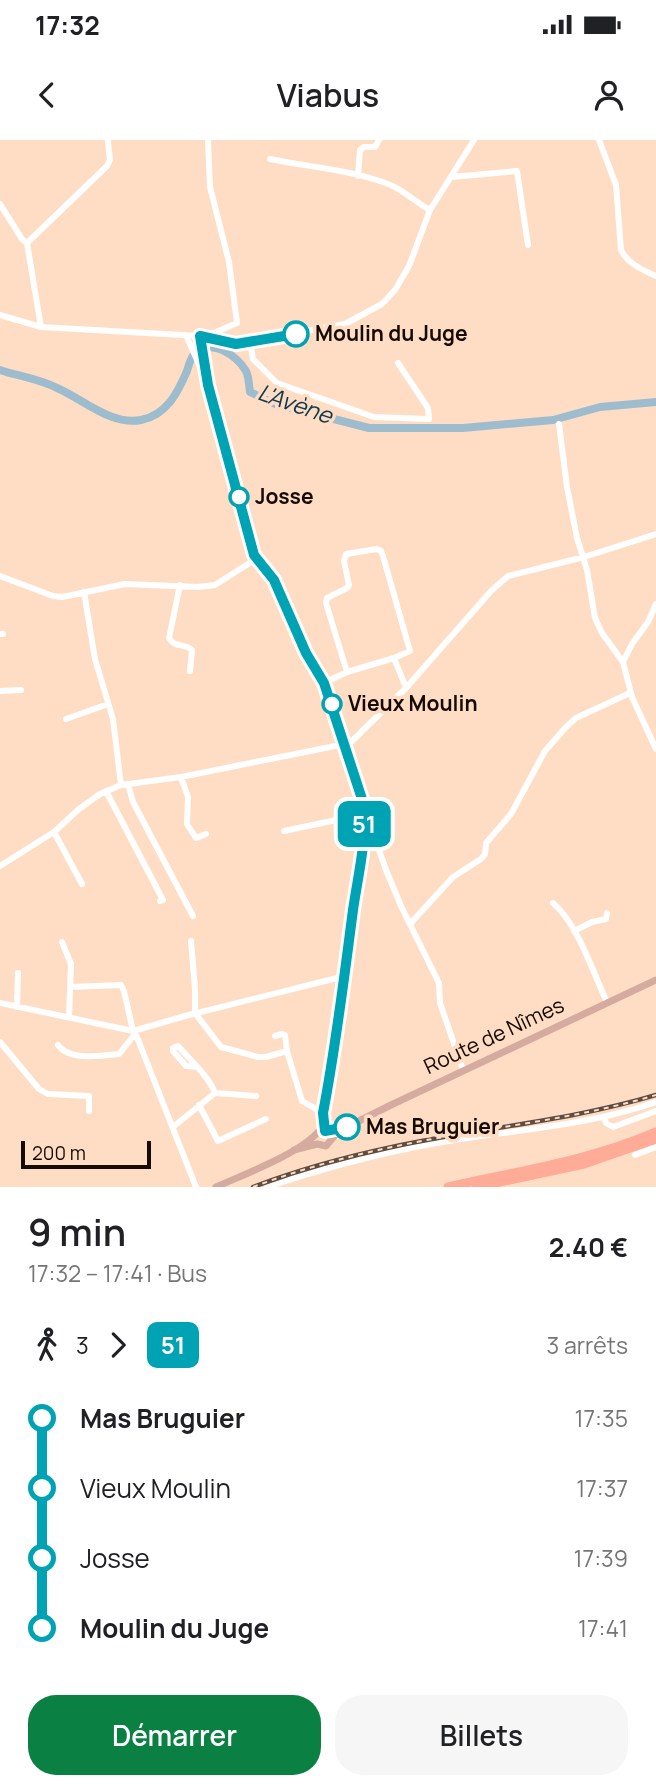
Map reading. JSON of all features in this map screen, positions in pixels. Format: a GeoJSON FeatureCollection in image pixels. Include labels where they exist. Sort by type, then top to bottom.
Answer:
{"type":"FeatureCollection","features":[{"type":"Feature","properties":{"kind":"highway"},"geometry":{"type":"LineString","coordinates":[[448,1187],[581,1158],[656,1132]]}},
{"type":"Feature","properties":{"kind":"highway"},"geometry":{"type":"LineString","coordinates":[[477,1187],[584,1164],[656,1139]]}},
{"type":"Feature","properties":{"kind":"main road","name":"Route de Nîmes"},"geometry":{"type":"LineString","coordinates":[[216,1187],[656,980]]}},
{"type":"Feature","properties":{"kind":"street"},"geometry":{"type":"LineString","coordinates":[[208,140],[210,187],[229,262],[237,323],[214,333],[211,338]]}},
{"type":"Feature","properties":{"kind":"street"},"geometry":{"type":"LineString","coordinates":[[358,176],[360,150],[375,146],[379,140]]}},
{"type":"Feature","properties":{"kind":"street"},"geometry":{"type":"LineString","coordinates":[[0,315],[41,327],[186,335],[200,340],[211,338],[236,344],[353,321],[390,297],[407,270],[430,210],[474,140]]}},
{"type":"Feature","properties":{"kind":"street"},"geometry":{"type":"LineString","coordinates":[[599,140],[616,185],[623,256],[636,267],[656,276]]}},
{"type":"Feature","properties":{"kind":"street"},"geometry":{"type":"LineString","coordinates":[[27,243],[107,166],[110,160],[108,141]]}},
{"type":"Feature","properties":{"kind":"street"},"geometry":{"type":"LineString","coordinates":[[270,159],[358,176],[401,189],[413,201],[430,210]]}},
{"type":"Feature","properties":{"kind":"street"},"geometry":{"type":"LineString","coordinates":[[452,177],[517,171],[528,245]]}},
{"type":"Feature","properties":{"kind":"street"},"geometry":{"type":"LineString","coordinates":[[0,204],[27,243],[41,327]]}},
{"type":"Feature","properties":{"kind":"street"},"geometry":{"type":"LineString","coordinates":[[186,335],[201,358]]}},
{"type":"Feature","properties":{"kind":"street"},"geometry":{"type":"LineString","coordinates":[[200,340],[201,358],[256,559],[274,580],[306,653],[324,683],[365,817],[345,976],[323,1113],[323,1136]]}},
{"type":"Feature","properties":{"kind":"street"},"geometry":{"type":"LineString","coordinates":[[250,342],[253,359],[277,383],[374,417],[429,419],[428,408],[398,363]]}},
{"type":"Feature","properties":{"kind":"street"},"geometry":{"type":"LineString","coordinates":[[559,424],[567,487],[577,538],[584,556],[595,618],[602,634],[623,662],[630,693],[656,748]]}},
{"type":"Feature","properties":{"kind":"street"},"geometry":{"type":"LineString","coordinates":[[0,866],[54,832],[79,809],[106,791],[124,784],[181,777],[350,743],[406,688],[491,591],[508,576],[656,534]]}},
{"type":"Feature","properties":{"kind":"street"},"geometry":{"type":"LineString","coordinates":[[324,683],[347,672],[408,654],[411,648],[381,551],[346,554],[344,561],[349,585],[329,596],[326,603],[347,672]]}},
{"type":"Feature","properties":{"kind":"street"},"geometry":{"type":"LineString","coordinates":[[0,576],[53,596],[135,584],[215,585],[256,559]]}},
{"type":"Feature","properties":{"kind":"street"},"geometry":{"type":"LineString","coordinates":[[180,585],[169,639],[174,644],[192,650],[190,671]]}},
{"type":"Feature","properties":{"kind":"street"},"geometry":{"type":"LineString","coordinates":[[84,592],[95,659],[113,719],[124,784],[187,900],[192,916]]}},
{"type":"Feature","properties":{"kind":"street"},"geometry":{"type":"LineString","coordinates":[[623,662],[656,604]]}},
{"type":"Feature","properties":{"kind":"street"},"geometry":{"type":"LineString","coordinates":[[394,658],[406,688]]}},
{"type":"Feature","properties":{"kind":"street"},"geometry":{"type":"LineString","coordinates":[[0,691],[21,690]]}},
{"type":"Feature","properties":{"kind":"street"},"geometry":{"type":"LineString","coordinates":[[410,924],[453,877],[485,854],[486,843],[511,814],[545,751],[566,727],[576,718],[630,693]]}},
{"type":"Feature","properties":{"kind":"street"},"geometry":{"type":"LineString","coordinates":[[66,719],[108,704]]}},
{"type":"Feature","properties":{"kind":"street"},"geometry":{"type":"LineString","coordinates":[[181,777],[188,797],[187,824],[196,838],[206,834]]}},
{"type":"Feature","properties":{"kind":"street"},"geometry":{"type":"LineString","coordinates":[[106,791],[163,900],[160,901]]}},
{"type":"Feature","properties":{"kind":"street"},"geometry":{"type":"LineString","coordinates":[[365,817],[369,821],[386,870],[410,924],[439,983],[440,1003],[463,1070]]}},
{"type":"Feature","properties":{"kind":"street"},"geometry":{"type":"LineString","coordinates":[[284,831],[365,817]]}},
{"type":"Feature","properties":{"kind":"street"},"geometry":{"type":"LineString","coordinates":[[54,832],[82,884]]}},
{"type":"Feature","properties":{"kind":"street"},"geometry":{"type":"LineString","coordinates":[[553,903],[574,931],[607,1002]]}},
{"type":"Feature","properties":{"kind":"street"},"geometry":{"type":"LineString","coordinates":[[574,931],[592,922],[606,919],[607,913]]}},
{"type":"Feature","properties":{"kind":"street"},"geometry":{"type":"LineString","coordinates":[[191,941],[195,1013],[219,1046],[258,1057],[287,1051]]}},
{"type":"Feature","properties":{"kind":"street"},"geometry":{"type":"LineString","coordinates":[[62,942],[71,964],[69,1017]]}},
{"type":"Feature","properties":{"kind":"street"},"geometry":{"type":"LineString","coordinates":[[17,1007],[18,973]]}},
{"type":"Feature","properties":{"kind":"street"},"geometry":{"type":"LineString","coordinates":[[0,1003],[134,1033],[195,1013],[345,976]]}},
{"type":"Feature","properties":{"kind":"street"},"geometry":{"type":"LineString","coordinates":[[71,987],[121,985],[134,1033],[196,1187]]}},
{"type":"Feature","properties":{"kind":"street"},"geometry":{"type":"LineString","coordinates":[[58,1045],[66,1053],[119,1054],[134,1033]]}},
{"type":"Feature","properties":{"kind":"street"},"geometry":{"type":"LineString","coordinates":[[275,1035],[284,1034],[302,1101],[323,1113]]}},
{"type":"Feature","properties":{"kind":"street"},"geometry":{"type":"LineString","coordinates":[[0,1042],[39,1089],[48,1094],[89,1096],[89,1111]]}},
{"type":"Feature","properties":{"kind":"street"},"geometry":{"type":"LineString","coordinates":[[197,1067],[215,1093]]}},
{"type":"Feature","properties":{"kind":"street"},"geometry":{"type":"LineString","coordinates":[[173,1127],[215,1093],[256,1096]]}},
{"type":"Feature","properties":{"kind":"street"},"geometry":{"type":"LineString","coordinates":[[267,1187],[316,1171],[393,1152],[460,1139],[604,1118],[656,1102]]}},
{"type":"Feature","properties":{"kind":"street"},"geometry":{"type":"LineString","coordinates":[[199,1105],[218,1141],[266,1119]]}},
{"type":"Feature","properties":{"kind":"street"},"geometry":{"type":"LineString","coordinates":[[604,1118],[606,1123],[613,1127],[656,1111]]}},
{"type":"Feature","properties":{"kind":"street"},"geometry":{"type":"LineString","coordinates":[[635,1155],[656,1147]]}},
{"type":"Feature","properties":{"kind":"waterway","name":"L'Avène"},"geometry":{"type":"LineString","coordinates":[[0,370],[50,385],[108,415],[130,421],[150,417],[165,408],[180,387],[190,360],[196,352],[210,347],[224,351],[242,365],[247,373],[250,392],[275,404],[369,428],[463,428],[553,420],[600,407],[656,402]]}},
{"type":"Feature","properties":{"kind":"railway"},"geometry":{"type":"LineString","coordinates":[[253,1187],[374,1151],[557,1118],[656,1095]]}},
{"type":"Feature","properties":{"kind":"bus line","name":"51"},"geometry":{"type":"LineString","coordinates":[[296,334],[236,344],[200,336],[200,343],[208,385],[254,555],[274,580],[306,653],[328,692],[363,802],[365,814],[361,853],[323,1113],[325,1131],[347,1127]]}},
{"type":"Feature","properties":{"kind":"place","name":"Moulin du Juge"},"geometry":{"type":"Point","coordinates":[296,334]}},
{"type":"Feature","properties":{"kind":"place","name":"Josse"},"geometry":{"type":"Point","coordinates":[239,497]}},
{"type":"Feature","properties":{"kind":"place","name":"Vieux Moulin"},"geometry":{"type":"Point","coordinates":[332,704]}},
{"type":"Feature","properties":{"kind":"place","name":"Mas Bruguier"},"geometry":{"type":"Point","coordinates":[347,1127]}}]}
